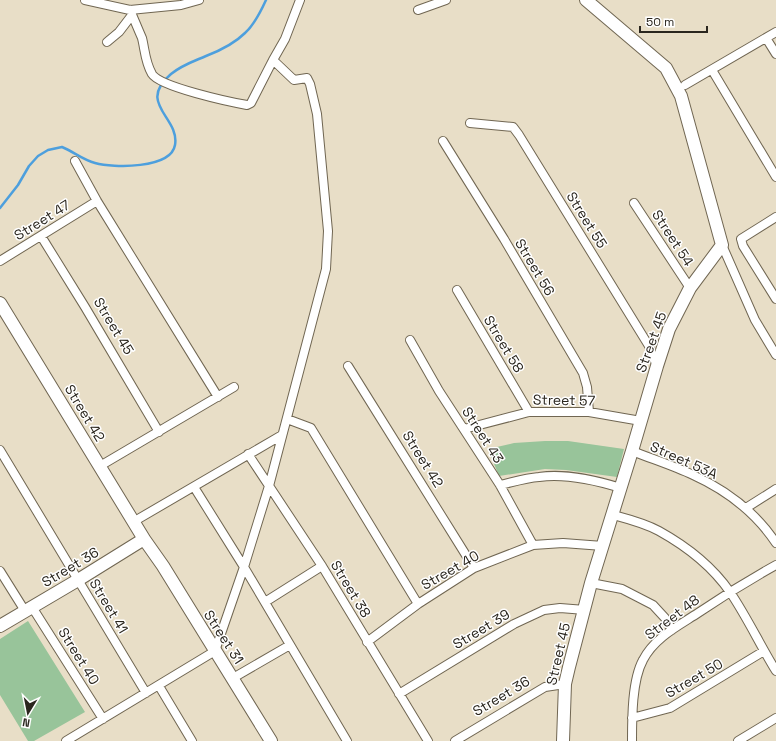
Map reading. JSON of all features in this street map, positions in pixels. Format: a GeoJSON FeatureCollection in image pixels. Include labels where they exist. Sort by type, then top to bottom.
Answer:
{"type":"FeatureCollection","features":[{"type":"Feature","properties":{"kind":"street"},"geometry":{"type":"LineString","coordinates":[[85,0],[131,12],[181,5],[199,0]]}},
{"type":"Feature","properties":{"kind":"street"},"geometry":{"type":"LineString","coordinates":[[131,12],[142,39],[147,63],[153,76],[175,86],[216,99],[247,105],[251,103],[285,39],[300,0]]}},
{"type":"Feature","properties":{"kind":"street"},"geometry":{"type":"LineString","coordinates":[[418,10],[446,0]]}},
{"type":"Feature","properties":{"kind":"street"},"geometry":{"type":"LineString","coordinates":[[586,0],[666,68],[681,96],[722,245],[755,320],[776,355]]}},
{"type":"Feature","properties":{"kind":"street"},"geometry":{"type":"LineString","coordinates":[[107,42],[119,32],[131,12]]}},
{"type":"Feature","properties":{"kind":"street"},"geometry":{"type":"LineString","coordinates":[[686,85],[776,32]]}},
{"type":"Feature","properties":{"kind":"street"},"geometry":{"type":"LineString","coordinates":[[766,38],[776,54]]}},
{"type":"Feature","properties":{"kind":"street"},"geometry":{"type":"LineString","coordinates":[[66,741],[215,651],[244,567],[269,486],[326,269],[328,231],[317,114],[310,84],[307,78],[294,80],[274,60]]}},
{"type":"Feature","properties":{"kind":"street"},"geometry":{"type":"LineString","coordinates":[[712,70],[776,177]]}},
{"type":"Feature","properties":{"kind":"street","name":"Street 55"},"geometry":{"type":"LineString","coordinates":[[470,123],[512,127],[519,135],[649,346],[657,366]]}},
{"type":"Feature","properties":{"kind":"street","name":"Street 56"},"geometry":{"type":"LineString","coordinates":[[443,141],[504,239],[583,373],[587,387],[589,412]]}},
{"type":"Feature","properties":{"kind":"street"},"geometry":{"type":"LineString","coordinates":[[75,161],[218,397]]}},
{"type":"Feature","properties":{"kind":"street","name":"Street 47"},"geometry":{"type":"LineString","coordinates":[[0,261],[98,201]]}},
{"type":"Feature","properties":{"kind":"street","name":"Street 54"},"geometry":{"type":"LineString","coordinates":[[634,202],[690,288]]}},
{"type":"Feature","properties":{"kind":"street"},"geometry":{"type":"LineString","coordinates":[[776,217],[741,239],[743,246],[776,299]]}},
{"type":"Feature","properties":{"kind":"street","name":"Street 45"},"geometry":{"type":"LineString","coordinates":[[41,236],[85,306],[159,432]]}},
{"type":"Feature","properties":{"kind":"street","name":"Street 45"},"geometry":{"type":"LineString","coordinates":[[563,741],[565,684],[591,583],[613,515],[657,366],[669,329],[690,288],[722,245]]}},
{"type":"Feature","properties":{"kind":"street","name":"Street 58"},"geometry":{"type":"LineString","coordinates":[[457,290],[529,412]]}},
{"type":"Feature","properties":{"kind":"street","name":"Street 42"},"geometry":{"type":"LineString","coordinates":[[0,303],[144,539]]}},
{"type":"Feature","properties":{"kind":"street","name":"Street 43"},"geometry":{"type":"LineString","coordinates":[[410,340],[439,391],[500,485],[533,545]]}},
{"type":"Feature","properties":{"kind":"street","name":"Street 42"},"geometry":{"type":"LineString","coordinates":[[348,366],[474,568]]}},
{"type":"Feature","properties":{"kind":"street"},"geometry":{"type":"LineString","coordinates":[[100,466],[234,387]]}},
{"type":"Feature","properties":{"kind":"street","name":"Street 57"},"geometry":{"type":"LineString","coordinates":[[464,430],[529,412],[589,412],[641,421]]}},
{"type":"Feature","properties":{"kind":"street"},"geometry":{"type":"LineString","coordinates":[[287,420],[311,428],[418,604]]}},
{"type":"Feature","properties":{"kind":"street"},"geometry":{"type":"LineString","coordinates":[[133,522],[282,435]]}},
{"type":"Feature","properties":{"kind":"street","name":"Street 41"},"geometry":{"type":"LineString","coordinates":[[0,450],[146,693]]}},
{"type":"Feature","properties":{"kind":"street","name":"Street 53A"},"geometry":{"type":"LineString","coordinates":[[632,451],[694,475],[721,490],[746,508],[767,529],[776,542]]}},
{"type":"Feature","properties":{"kind":"street","name":"Street 38"},"geometry":{"type":"LineString","coordinates":[[248,454],[322,566],[428,741]]}},
{"type":"Feature","properties":{"kind":"street"},"geometry":{"type":"LineString","coordinates":[[500,485],[540,476],[568,477],[596,481],[621,488]]}},
{"type":"Feature","properties":{"kind":"street"},"geometry":{"type":"LineString","coordinates":[[194,487],[244,567],[347,741]]}},
{"type":"Feature","properties":{"kind":"street"},"geometry":{"type":"LineString","coordinates":[[746,508],[776,489]]}},
{"type":"Feature","properties":{"kind":"street"},"geometry":{"type":"LineString","coordinates":[[613,515],[658,531],[696,555],[710,568],[730,592],[776,671]]}},
{"type":"Feature","properties":{"kind":"street","name":"Street 36"},"geometry":{"type":"LineString","coordinates":[[0,626],[144,539]]}},
{"type":"Feature","properties":{"kind":"street","name":"Street 31"},"geometry":{"type":"LineString","coordinates":[[144,539],[163,566],[271,741]]}},
{"type":"Feature","properties":{"kind":"street","name":"Street 40"},"geometry":{"type":"LineString","coordinates":[[367,642],[418,604],[474,568],[533,545],[563,543],[603,546]]}},
{"type":"Feature","properties":{"kind":"street","name":"Street 48"},"geometry":{"type":"LineString","coordinates":[[632,741],[632,718],[637,678],[642,660],[657,642],[672,630],[730,592],[776,565]]}},
{"type":"Feature","properties":{"kind":"street"},"geometry":{"type":"LineString","coordinates":[[265,602],[322,566]]}},
{"type":"Feature","properties":{"kind":"street","name":"Street 40"},"geometry":{"type":"LineString","coordinates":[[0,571],[29,609],[103,719]]}},
{"type":"Feature","properties":{"kind":"street"},"geometry":{"type":"LineString","coordinates":[[591,583],[622,589],[653,605],[665,618],[672,630]]}},
{"type":"Feature","properties":{"kind":"street","name":"Street 39"},"geometry":{"type":"LineString","coordinates":[[399,694],[514,624],[544,610],[560,608],[585,610]]}},
{"type":"Feature","properties":{"kind":"street"},"geometry":{"type":"LineString","coordinates":[[233,678],[290,645]]}},
{"type":"Feature","properties":{"kind":"street","name":"Street 50"},"geometry":{"type":"LineString","coordinates":[[632,718],[670,708],[764,651]]}},
{"type":"Feature","properties":{"kind":"street","name":"Street 36"},"geometry":{"type":"LineString","coordinates":[[455,741],[545,687],[565,684]]}},
{"type":"Feature","properties":{"kind":"street"},"geometry":{"type":"LineString","coordinates":[[159,686],[192,741]]}},
{"type":"Feature","properties":{"kind":"street"},"geometry":{"type":"LineString","coordinates":[[738,741],[776,718]]}},
{"type":"Feature","properties":{"kind":"green space"},"geometry":{"type":"Polygon","coordinates":[[[568,441],[624,449],[617,477],[566,470],[545,469],[499,476],[488,449],[514,443],[568,441]]]}},
{"type":"Feature","properties":{"kind":"green space"},"geometry":{"type":"Polygon","coordinates":[[[28,621],[85,712],[34,741],[28,741],[0,695],[0,639],[28,621]]]}},
{"type":"Feature","properties":{"kind":"waterway"},"geometry":{"type":"LineString","coordinates":[[0,208],[18,185],[29,166],[38,156],[48,150],[62,147],[91,162],[115,166],[153,163],[163,159],[171,153],[175,145],[175,135],[172,126],[158,102],[158,94],[161,85],[179,68],[221,49],[241,37],[254,22],[266,0]]}}]}
